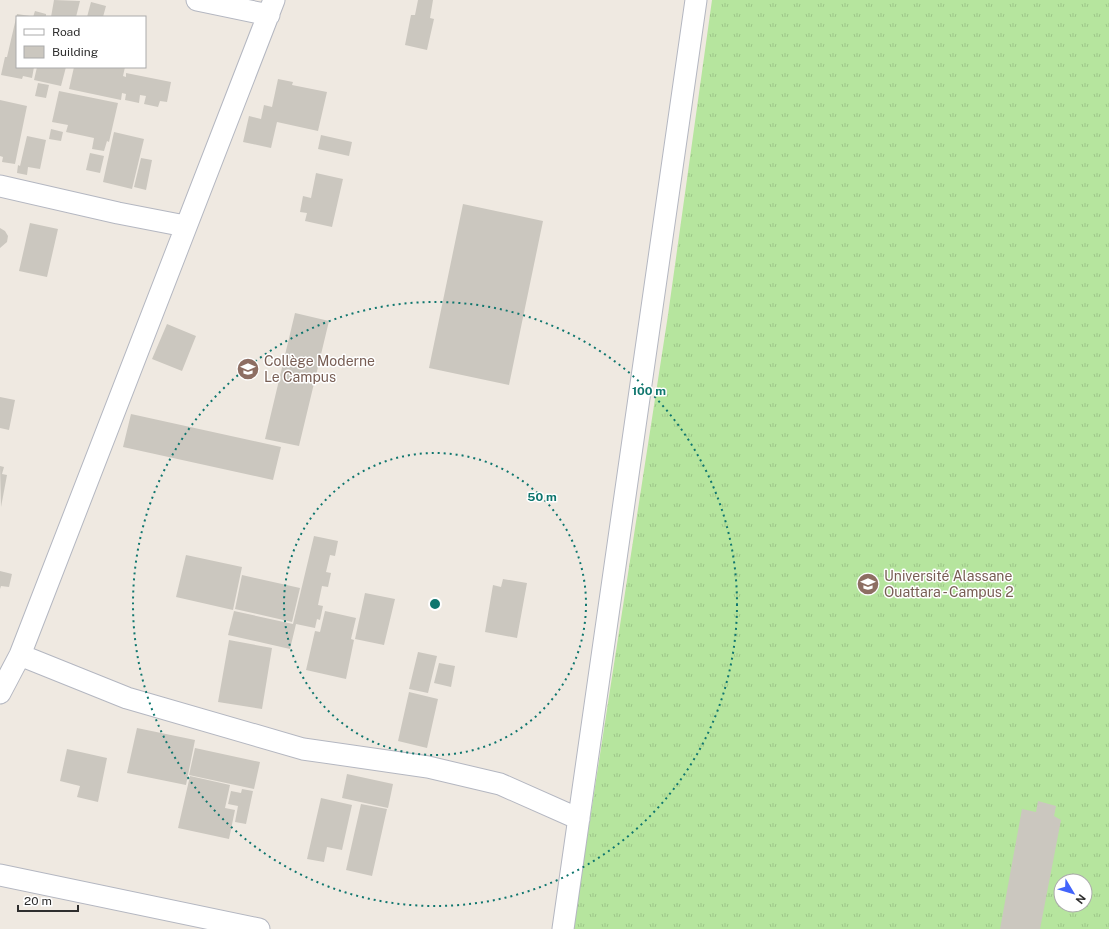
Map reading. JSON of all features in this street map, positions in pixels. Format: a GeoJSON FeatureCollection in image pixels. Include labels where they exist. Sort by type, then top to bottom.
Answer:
{"type":"FeatureCollection","features":[{"type":"Feature","properties":{"kind":"street"},"geometry":{"type":"LineString","coordinates":[[0,693],[20,655],[271,7],[197,0]]}},
{"type":"Feature","properties":{"kind":"street"},"geometry":{"type":"LineString","coordinates":[[563,929],[696,0]]}},
{"type":"Feature","properties":{"kind":"street"},"geometry":{"type":"LineString","coordinates":[[0,186],[118,213],[185,226]]}},
{"type":"Feature","properties":{"kind":"street"},"geometry":{"type":"LineString","coordinates":[[20,655],[127,698],[303,750],[428,767],[500,784],[579,819]]}},
{"type":"Feature","properties":{"kind":"street"},"geometry":{"type":"LineString","coordinates":[[0,875],[259,929]]}},
{"type":"Feature","properties":{"kind":"green space","name":"Université Alassane Ouattara - Campus 2"},"geometry":{"type":"Polygon","coordinates":[[[712,0],[1109,0],[1109,929],[573,929],[668,315],[712,0]]]}},
{"type":"Feature","properties":{"kind":"building"},"geometry":{"type":"Polygon","coordinates":[[[54,0],[80,1],[76,16],[51,16],[54,0]]]}},
{"type":"Feature","properties":{"kind":"building"},"geometry":{"type":"Polygon","coordinates":[[[418,0],[433,0],[430,18],[434,19],[427,50],[405,45],[411,15],[415,15],[418,0]]]}},
{"type":"Feature","properties":{"kind":"building"},"geometry":{"type":"Polygon","coordinates":[[[91,2],[106,6],[103,16],[87,16],[91,2]]]}},
{"type":"Feature","properties":{"kind":"building"},"geometry":{"type":"Polygon","coordinates":[[[35,11],[46,14],[46,16],[33,16],[35,11]]]}},
{"type":"Feature","properties":{"kind":"building"},"geometry":{"type":"Polygon","coordinates":[[[17,14],[30,16],[17,16],[17,14]]]}},
{"type":"Feature","properties":{"kind":"building"},"geometry":{"type":"Polygon","coordinates":[[[16,18],[16,68],[34,68],[32,78],[23,76],[22,79],[1,75],[5,57],[7,57],[16,18]]]}},
{"type":"Feature","properties":{"kind":"building"},"geometry":{"type":"Polygon","coordinates":[[[37,68],[66,68],[61,86],[34,80],[37,68]]]}},
{"type":"Feature","properties":{"kind":"building"},"geometry":{"type":"Polygon","coordinates":[[[74,68],[125,68],[123,76],[126,77],[126,73],[171,82],[167,102],[160,101],[158,107],[144,104],[146,96],[140,95],[139,103],[125,100],[126,94],[122,93],[121,100],[69,89],[74,68]]]}},
{"type":"Feature","properties":{"kind":"building"},"geometry":{"type":"Polygon","coordinates":[[[278,79],[293,82],[292,85],[327,92],[318,131],[277,122],[271,148],[243,142],[249,116],[261,119],[264,105],[272,107],[278,79]]]}},
{"type":"Feature","properties":{"kind":"building"},"geometry":{"type":"Polygon","coordinates":[[[38,83],[49,85],[46,98],[35,96],[38,83]]]}},
{"type":"Feature","properties":{"kind":"building"},"geometry":{"type":"Polygon","coordinates":[[[59,91],[118,103],[109,142],[107,141],[104,151],[92,149],[94,138],[66,132],[68,125],[52,122],[59,91]]]}},
{"type":"Feature","properties":{"kind":"building"},"geometry":{"type":"Polygon","coordinates":[[[0,100],[27,106],[15,164],[2,162],[3,157],[0,156],[0,100]]]}},
{"type":"Feature","properties":{"kind":"building"},"geometry":{"type":"Polygon","coordinates":[[[51,129],[63,132],[61,141],[49,139],[51,129]]]}},
{"type":"Feature","properties":{"kind":"building"},"geometry":{"type":"Polygon","coordinates":[[[114,132],[144,139],[132,189],[103,182],[114,132]]]}},
{"type":"Feature","properties":{"kind":"building"},"geometry":{"type":"Polygon","coordinates":[[[321,135],[352,142],[349,156],[318,149],[321,135]]]}},
{"type":"Feature","properties":{"kind":"building"},"geometry":{"type":"Polygon","coordinates":[[[27,136],[46,140],[40,169],[28,167],[27,175],[17,173],[27,136]]]}},
{"type":"Feature","properties":{"kind":"building"},"geometry":{"type":"Polygon","coordinates":[[[90,153],[104,156],[100,173],[86,170],[90,153]]]}},
{"type":"Feature","properties":{"kind":"building"},"geometry":{"type":"Polygon","coordinates":[[[141,158],[152,160],[146,190],[134,187],[141,158]]]}},
{"type":"Feature","properties":{"kind":"building"},"geometry":{"type":"Polygon","coordinates":[[[316,173],[343,179],[332,227],[305,221],[307,213],[300,212],[303,196],[311,198],[316,173]]]}},
{"type":"Feature","properties":{"kind":"building"},"geometry":{"type":"Polygon","coordinates":[[[463,204],[543,221],[509,385],[429,368],[463,204]]]}},
{"type":"Feature","properties":{"kind":"building"},"geometry":{"type":"Polygon","coordinates":[[[30,223],[58,229],[47,277],[19,271],[30,223]]]}},
{"type":"Feature","properties":{"kind":"building"},"geometry":{"type":"Polygon","coordinates":[[[0,228],[5,231],[8,236],[7,242],[0,248],[0,228]]]}},
{"type":"Feature","properties":{"kind":"building"},"geometry":{"type":"Polygon","coordinates":[[[295,313],[329,321],[299,446],[265,439],[295,313]]]}},
{"type":"Feature","properties":{"kind":"building"},"geometry":{"type":"Polygon","coordinates":[[[167,324],[196,336],[182,371],[152,359],[167,324]]]}},
{"type":"Feature","properties":{"kind":"building"},"geometry":{"type":"Polygon","coordinates":[[[0,397],[15,400],[9,430],[0,428],[0,397]]]}},
{"type":"Feature","properties":{"kind":"building"},"geometry":{"type":"Polygon","coordinates":[[[131,414],[281,447],[273,480],[123,447],[131,414]]]}},
{"type":"Feature","properties":{"kind":"building"},"geometry":{"type":"Polygon","coordinates":[[[0,466],[4,467],[2,474],[7,475],[1,507],[0,466]]]}},
{"type":"Feature","properties":{"kind":"building"},"geometry":{"type":"Polygon","coordinates":[[[314,536],[338,541],[335,556],[330,555],[326,572],[331,573],[328,587],[322,586],[318,605],[323,606],[320,620],[317,619],[315,628],[296,624],[290,649],[228,635],[234,611],[293,624],[314,536]]]}},
{"type":"Feature","properties":{"kind":"building"},"geometry":{"type":"Polygon","coordinates":[[[186,555],[242,567],[233,610],[176,597],[186,555]]]}},
{"type":"Feature","properties":{"kind":"building"},"geometry":{"type":"Polygon","coordinates":[[[0,571],[12,574],[9,587],[1,586],[0,589],[0,571]]]}},
{"type":"Feature","properties":{"kind":"building"},"geometry":{"type":"Polygon","coordinates":[[[242,575],[300,588],[292,622],[235,609],[242,575]]]}},
{"type":"Feature","properties":{"kind":"building"},"geometry":{"type":"Polygon","coordinates":[[[503,579],[527,583],[517,638],[485,632],[493,585],[501,587],[503,579]]]}},
{"type":"Feature","properties":{"kind":"building"},"geometry":{"type":"Polygon","coordinates":[[[365,593],[395,599],[384,645],[355,639],[365,593]]]}},
{"type":"Feature","properties":{"kind":"building"},"geometry":{"type":"Polygon","coordinates":[[[325,611],[356,618],[351,639],[354,640],[346,679],[306,670],[315,631],[320,632],[325,611]]]}},
{"type":"Feature","properties":{"kind":"building"},"geometry":{"type":"Polygon","coordinates":[[[229,640],[272,648],[262,709],[218,702],[229,640]]]}},
{"type":"Feature","properties":{"kind":"building"},"geometry":{"type":"Polygon","coordinates":[[[418,652],[437,656],[428,693],[409,689],[418,652]]]}},
{"type":"Feature","properties":{"kind":"building"},"geometry":{"type":"Polygon","coordinates":[[[439,663],[455,666],[451,687],[434,683],[439,663]]]}},
{"type":"Feature","properties":{"kind":"building"},"geometry":{"type":"Polygon","coordinates":[[[409,692],[438,699],[427,748],[398,741],[409,692]]]}},
{"type":"Feature","properties":{"kind":"building"},"geometry":{"type":"Polygon","coordinates":[[[137,728],[195,740],[186,785],[127,773],[137,728]]]}},
{"type":"Feature","properties":{"kind":"building"},"geometry":{"type":"Polygon","coordinates":[[[195,748],[260,762],[254,789],[189,775],[195,748]]]}},
{"type":"Feature","properties":{"kind":"building"},"geometry":{"type":"Polygon","coordinates":[[[67,749],[107,758],[98,802],[77,797],[80,786],[60,781],[67,749]]]}},
{"type":"Feature","properties":{"kind":"building"},"geometry":{"type":"Polygon","coordinates":[[[347,774],[393,784],[388,808],[342,798],[347,774]]]}},
{"type":"Feature","properties":{"kind":"building"},"geometry":{"type":"Polygon","coordinates":[[[190,776],[230,785],[225,808],[235,810],[229,839],[178,828],[190,776]]]}},
{"type":"Feature","properties":{"kind":"building"},"geometry":{"type":"Polygon","coordinates":[[[242,789],[253,791],[246,824],[235,822],[238,806],[228,804],[231,791],[241,793],[242,789]]]}},
{"type":"Feature","properties":{"kind":"building"},"geometry":{"type":"Polygon","coordinates":[[[321,798],[352,805],[342,850],[327,847],[324,862],[307,859],[321,798]]]}},
{"type":"Feature","properties":{"kind":"building"},"geometry":{"type":"Polygon","coordinates":[[[1038,801],[1056,806],[1054,816],[1061,820],[1040,929],[1000,929],[1022,809],[1036,812],[1038,801]]]}},
{"type":"Feature","properties":{"kind":"building"},"geometry":{"type":"Polygon","coordinates":[[[361,804],[387,809],[372,876],[346,870],[361,804]]]}},
{"type":"Feature","properties":{"kind":"place","name":"Collège Moderne Le Campus"},"geometry":{"type":"Point","coordinates":[248,369]}},
{"type":"Feature","properties":{"kind":"place","name":"Université Alassane Ouattara - Campus 2"},"geometry":{"type":"Point","coordinates":[868,584]}}]}
